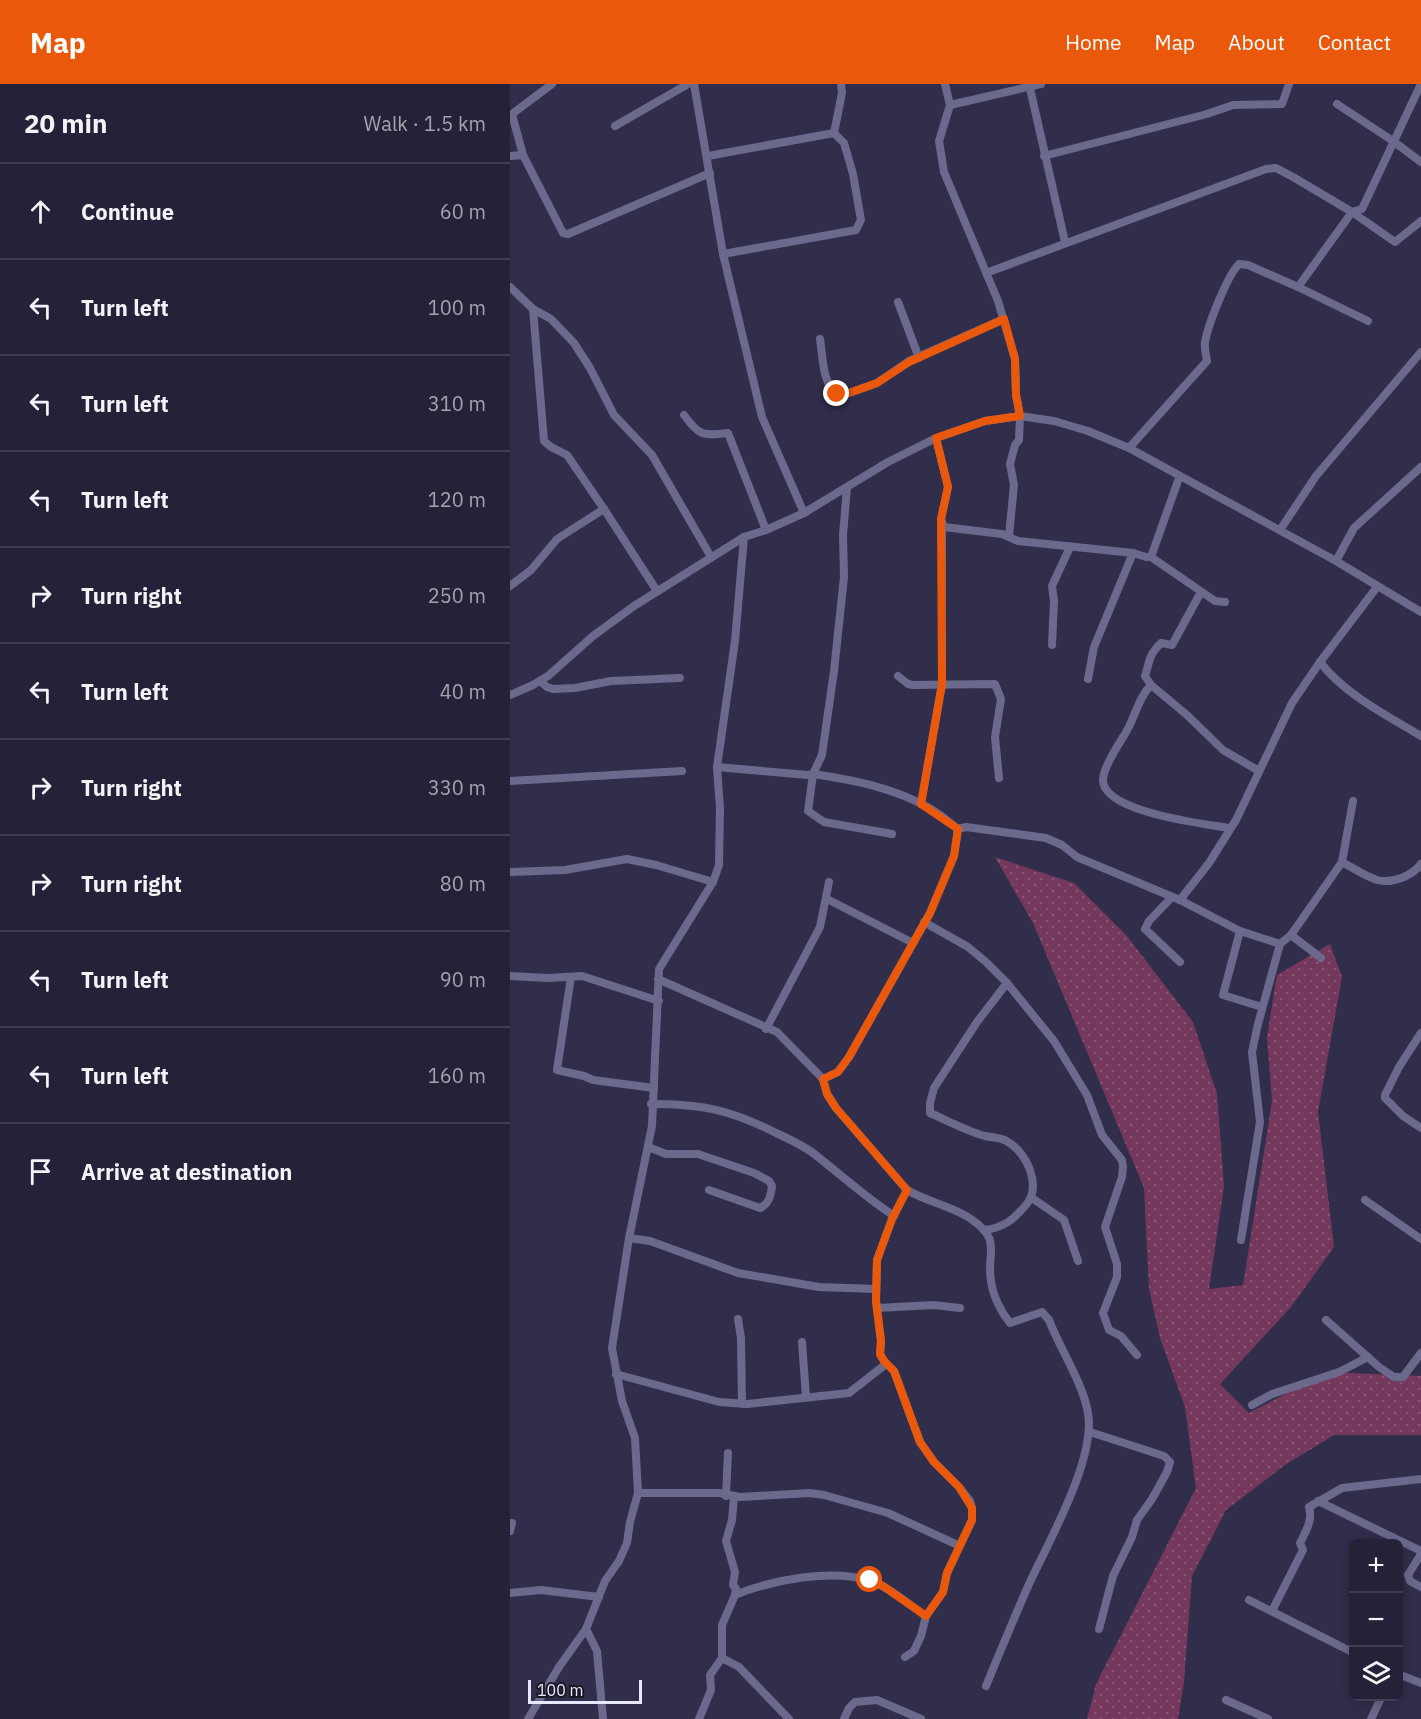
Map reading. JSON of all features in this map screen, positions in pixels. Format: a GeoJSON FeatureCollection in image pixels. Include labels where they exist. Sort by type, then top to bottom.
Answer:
{"type":"FeatureCollection","features":[{"type":"Feature","properties":{"kind":"street"},"geometry":{"type":"LineString","coordinates":[[552,84],[512,114],[523,155],[563,233],[568,234],[710,173]]}},
{"type":"Feature","properties":{"kind":"street"},"geometry":{"type":"LineString","coordinates":[[615,126],[688,84]]}},
{"type":"Feature","properties":{"kind":"street"},"geometry":{"type":"LineString","coordinates":[[694,84],[723,254],[762,417],[804,513]]}},
{"type":"Feature","properties":{"kind":"street"},"geometry":{"type":"LineString","coordinates":[[834,133],[842,93],[841,84]]}},
{"type":"Feature","properties":{"kind":"street"},"geometry":{"type":"LineString","coordinates":[[945,84],[950,105],[939,141],[944,172],[1004,319],[1015,359],[1016,395],[1020,416],[1019,440],[1010,464],[1014,485],[1009,536]]}},
{"type":"Feature","properties":{"kind":"street"},"geometry":{"type":"LineString","coordinates":[[950,105],[1041,84]]}},
{"type":"Feature","properties":{"kind":"street"},"geometry":{"type":"LineString","coordinates":[[1044,156],[1207,114],[1233,105],[1282,104],[1289,84]]}},
{"type":"Feature","properties":{"kind":"street"},"geometry":{"type":"LineString","coordinates":[[1298,287],[1352,212],[1362,209],[1421,84]]}},
{"type":"Feature","properties":{"kind":"street"},"geometry":{"type":"LineString","coordinates":[[1030,86],[1065,242]]}},
{"type":"Feature","properties":{"kind":"street"},"geometry":{"type":"LineString","coordinates":[[1337,104],[1394,141],[1421,162]]}},
{"type":"Feature","properties":{"kind":"street"},"geometry":{"type":"LineString","coordinates":[[708,156],[834,133]]}},
{"type":"Feature","properties":{"kind":"street"},"geometry":{"type":"LineString","coordinates":[[723,254],[856,230],[859,227],[861,220],[853,174],[844,142],[834,133]]}},
{"type":"Feature","properties":{"kind":"street"},"geometry":{"type":"LineString","coordinates":[[510,156],[523,155]]}},
{"type":"Feature","properties":{"kind":"street"},"geometry":{"type":"LineString","coordinates":[[986,273],[1266,169],[1276,168],[1352,212],[1395,242],[1421,221]]}},
{"type":"Feature","properties":{"kind":"street"},"geometry":{"type":"LineString","coordinates":[[1129,448],[1207,361],[1204,343],[1226,283],[1239,264],[1248,265],[1298,287],[1368,321]]}},
{"type":"Feature","properties":{"kind":"street"},"geometry":{"type":"LineString","coordinates":[[510,287],[532,309],[551,319],[578,348],[614,415],[652,454],[711,557]]}},
{"type":"Feature","properties":{"kind":"street"},"geometry":{"type":"LineString","coordinates":[[898,302],[920,358]]}},
{"type":"Feature","properties":{"kind":"street"},"geometry":{"type":"LineString","coordinates":[[532,309],[544,441],[567,455],[657,591]]}},
{"type":"Feature","properties":{"kind":"street"},"geometry":{"type":"LineString","coordinates":[[820,339],[830,389],[837,394],[849,393],[877,383],[909,362],[1004,319]]}},
{"type":"Feature","properties":{"kind":"street"},"geometry":{"type":"LineString","coordinates":[[1280,530],[1316,476],[1421,352]]}},
{"type":"Feature","properties":{"kind":"street"},"geometry":{"type":"LineString","coordinates":[[684,415],[695,431],[706,436],[728,433],[766,530]]}},
{"type":"Feature","properties":{"kind":"street"},"geometry":{"type":"LineString","coordinates":[[510,695],[540,681],[617,618],[744,537],[804,513],[888,462],[936,438],[985,421],[1020,416],[1054,421],[1088,431],[1129,448],[1179,478],[1336,561],[1421,612]]}},
{"type":"Feature","properties":{"kind":"street"},"geometry":{"type":"LineString","coordinates":[[921,804],[942,684],[941,519],[948,487],[936,438]]}},
{"type":"Feature","properties":{"kind":"street"},"geometry":{"type":"LineString","coordinates":[[1336,561],[1354,528],[1421,467]]}},
{"type":"Feature","properties":{"kind":"street"},"geometry":{"type":"LineString","coordinates":[[1151,556],[1179,478]]}},
{"type":"Feature","properties":{"kind":"street"},"geometry":{"type":"LineString","coordinates":[[847,488],[843,535],[844,577],[837,651],[822,755],[813,774],[808,811],[824,822],[892,834]]}},
{"type":"Feature","properties":{"kind":"street"},"geometry":{"type":"LineString","coordinates":[[510,586],[531,570],[557,539],[604,509]]}},
{"type":"Feature","properties":{"kind":"street"},"geometry":{"type":"LineString","coordinates":[[942,524],[948,528],[1009,536],[1018,541],[1151,556],[1215,602],[1225,602]]}},
{"type":"Feature","properties":{"kind":"street"},"geometry":{"type":"LineString","coordinates":[[528,1719],[559,1667],[586,1629],[605,1581],[619,1561],[627,1543],[638,1493],[635,1438],[622,1401],[612,1348],[628,1238],[652,1126],[651,1104],[654,1088],[659,969],[713,882],[719,866],[720,808],[717,767],[735,641],[744,537]]}},
{"type":"Feature","properties":{"kind":"street"},"geometry":{"type":"LineString","coordinates":[[1052,645],[1054,601],[1052,586],[1070,547]]}},
{"type":"Feature","properties":{"kind":"street"},"geometry":{"type":"LineString","coordinates":[[1088,679],[1094,647],[1133,553]]}},
{"type":"Feature","properties":{"kind":"street"},"geometry":{"type":"LineString","coordinates":[[1180,962],[1145,929],[1149,921],[1176,899],[1209,863],[1236,820],[1286,720],[1292,703],[1377,587]]}},
{"type":"Feature","properties":{"kind":"street"},"geometry":{"type":"LineString","coordinates":[[1201,592],[1178,637],[1172,645],[1161,643],[1148,661],[1145,676],[1151,685],[1188,715],[1223,750],[1259,771]]}},
{"type":"Feature","properties":{"kind":"street"},"geometry":{"type":"LineString","coordinates":[[1320,662],[1333,677],[1375,709],[1421,736]]}},
{"type":"Feature","properties":{"kind":"street"},"geometry":{"type":"LineString","coordinates":[[898,676],[913,685],[995,684],[1001,699],[995,737],[999,778]]}},
{"type":"Feature","properties":{"kind":"street"},"geometry":{"type":"LineString","coordinates":[[540,681],[553,689],[575,688],[611,681],[680,678]]}},
{"type":"Feature","properties":{"kind":"street"},"geometry":{"type":"LineString","coordinates":[[1151,685],[1145,692],[1128,729],[1113,754],[1103,777],[1104,786],[1120,801],[1139,810],[1229,828]]}},
{"type":"Feature","properties":{"kind":"street"},"geometry":{"type":"LineString","coordinates":[[717,767],[813,774],[876,786],[921,804],[958,829],[966,827],[1046,838],[1062,845],[1077,857],[1176,899],[1240,931],[1280,944]]}},
{"type":"Feature","properties":{"kind":"street"},"geometry":{"type":"LineString","coordinates":[[510,781],[682,771]]}},
{"type":"Feature","properties":{"kind":"street"},"geometry":{"type":"LineString","coordinates":[[1241,1240],[1260,1122],[1252,1052],[1262,1007],[1280,944],[1290,935],[1342,862],[1353,801]]}},
{"type":"Feature","properties":{"kind":"street"},"geometry":{"type":"LineString","coordinates":[[823,1079],[838,1072],[849,1057],[933,906],[954,856],[958,829]]}},
{"type":"Feature","properties":{"kind":"street"},"geometry":{"type":"LineString","coordinates":[[510,872],[564,870],[627,859],[713,882]]}},
{"type":"Feature","properties":{"kind":"street"},"geometry":{"type":"LineString","coordinates":[[1342,862],[1378,880],[1404,878],[1414,873],[1421,864]]}},
{"type":"Feature","properties":{"kind":"street"},"geometry":{"type":"LineString","coordinates":[[766,1029],[820,927],[830,882]]}},
{"type":"Feature","properties":{"kind":"street"},"geometry":{"type":"LineString","coordinates":[[827,899],[913,943]]}},
{"type":"Feature","properties":{"kind":"street"},"geometry":{"type":"LineString","coordinates":[[924,922],[968,948],[987,962],[1007,983],[1054,1041],[1088,1095],[1102,1135],[1122,1160],[1122,1177],[1105,1227],[1117,1264],[1117,1276],[1102,1313],[1109,1330],[1121,1336],[1137,1355]]}},
{"type":"Feature","properties":{"kind":"street"},"geometry":{"type":"LineString","coordinates":[[1240,931],[1223,995],[1262,1007]]}},
{"type":"Feature","properties":{"kind":"street"},"geometry":{"type":"LineString","coordinates":[[1290,935],[1321,958]]}},
{"type":"Feature","properties":{"kind":"street"},"geometry":{"type":"LineString","coordinates":[[510,976],[588,977],[659,1001]]}},
{"type":"Feature","properties":{"kind":"street"},"geometry":{"type":"LineString","coordinates":[[571,977],[557,1070],[593,1080],[654,1088]]}},
{"type":"Feature","properties":{"kind":"street"},"geometry":{"type":"LineString","coordinates":[[658,979],[777,1032],[823,1079],[827,1094],[836,1108],[907,1190],[922,1199],[970,1218],[984,1230],[992,1244],[990,1280],[1000,1309],[1010,1323],[1042,1312],[1049,1320],[1088,1411],[1090,1432],[1065,1512],[1054,1530],[1011,1624],[986,1686]]}},
{"type":"Feature","properties":{"kind":"street"},"geometry":{"type":"LineString","coordinates":[[984,1230],[999,1228],[1018,1214],[1032,1198],[1033,1179],[1028,1163],[1006,1140],[983,1136],[930,1113],[930,1103],[934,1088],[977,1022],[1007,983]]}},
{"type":"Feature","properties":{"kind":"street"},"geometry":{"type":"LineString","coordinates":[[1421,1033],[1399,1067],[1385,1098],[1403,1116],[1421,1128]]}},
{"type":"Feature","properties":{"kind":"street"},"geometry":{"type":"LineString","coordinates":[[651,1104],[692,1106],[726,1111],[747,1118],[811,1152],[894,1216]]}},
{"type":"Feature","properties":{"kind":"street"},"geometry":{"type":"LineString","coordinates":[[648,1147],[666,1154],[698,1154],[754,1173],[769,1181],[772,1186],[769,1200],[760,1208],[710,1190]]}},
{"type":"Feature","properties":{"kind":"street"},"geometry":{"type":"LineString","coordinates":[[905,1657],[914,1651],[926,1616],[943,1592],[947,1573],[972,1520],[970,1502],[959,1487],[934,1462],[920,1442],[894,1371],[880,1354],[876,1289],[877,1260],[907,1190]]}},
{"type":"Feature","properties":{"kind":"street"},"geometry":{"type":"LineString","coordinates":[[1032,1198],[1064,1220],[1078,1261]]}},
{"type":"Feature","properties":{"kind":"street"},"geometry":{"type":"LineString","coordinates":[[1365,1200],[1421,1239]]}},
{"type":"Feature","properties":{"kind":"street"},"geometry":{"type":"LineString","coordinates":[[628,1238],[650,1241],[738,1273],[819,1287],[876,1289]]}},
{"type":"Feature","properties":{"kind":"street"},"geometry":{"type":"LineString","coordinates":[[877,1308],[934,1305],[960,1308]]}},
{"type":"Feature","properties":{"kind":"street"},"geometry":{"type":"LineString","coordinates":[[738,1319],[741,1338],[742,1404]]}},
{"type":"Feature","properties":{"kind":"street"},"geometry":{"type":"LineString","coordinates":[[1326,1320],[1389,1374],[1398,1378],[1403,1377],[1421,1353]]}},
{"type":"Feature","properties":{"kind":"street"},"geometry":{"type":"LineString","coordinates":[[802,1342],[806,1397]]}},
{"type":"Feature","properties":{"kind":"street"},"geometry":{"type":"LineString","coordinates":[[1252,1404],[1281,1390],[1339,1372],[1368,1357]]}},
{"type":"Feature","properties":{"kind":"street"},"geometry":{"type":"LineString","coordinates":[[616,1374],[719,1402],[772,1403],[849,1393],[886,1364]]}},
{"type":"Feature","properties":{"kind":"street"},"geometry":{"type":"LineString","coordinates":[[1090,1432],[1164,1456],[1170,1462],[1152,1499],[1137,1520],[1132,1537],[1113,1576],[1100,1629]]}},
{"type":"Feature","properties":{"kind":"street"},"geometry":{"type":"LineString","coordinates":[[699,1719],[711,1690],[710,1675],[722,1658],[722,1625],[736,1589],[733,1585],[735,1572],[726,1541],[732,1520],[728,1453]]}},
{"type":"Feature","properties":{"kind":"street"},"geometry":{"type":"LineString","coordinates":[[1272,1611],[1303,1550],[1300,1543],[1310,1523],[1309,1507],[1342,1488],[1421,1479]]}},
{"type":"Feature","properties":{"kind":"street"},"geometry":{"type":"LineString","coordinates":[[638,1493],[730,1496],[810,1493],[824,1495],[888,1513],[960,1546]]}},
{"type":"Feature","properties":{"kind":"street"},"geometry":{"type":"LineString","coordinates":[[1318,1501],[1421,1552],[1408,1575],[1410,1581],[1421,1587]]}},
{"type":"Feature","properties":{"kind":"street"},"geometry":{"type":"LineString","coordinates":[[735,1595],[752,1588],[823,1575],[855,1578],[870,1580],[883,1586],[926,1616]]}},
{"type":"Feature","properties":{"kind":"street"},"geometry":{"type":"LineString","coordinates":[[510,1593],[541,1590],[599,1597]]}},
{"type":"Feature","properties":{"kind":"street"},"geometry":{"type":"LineString","coordinates":[[1249,1600],[1349,1651]]}},
{"type":"Feature","properties":{"kind":"street"},"geometry":{"type":"LineString","coordinates":[[586,1629],[597,1651],[603,1719]]}},
{"type":"Feature","properties":{"kind":"street"},"geometry":{"type":"LineString","coordinates":[[722,1658],[739,1667],[789,1719]]}},
{"type":"Feature","properties":{"kind":"street"},"geometry":{"type":"LineString","coordinates":[[1403,1676],[1421,1683]]}},
{"type":"Feature","properties":{"kind":"street"},"geometry":{"type":"LineString","coordinates":[[844,1719],[855,1702],[877,1700],[921,1719]]}},
{"type":"Feature","properties":{"kind":"street"},"geometry":{"type":"LineString","coordinates":[[1226,1700],[1268,1719]]}},
{"type":"Feature","properties":{"kind":"street"},"geometry":{"type":"LineString","coordinates":[[1371,1719],[1380,1701]]}},
{"type":"Feature","properties":{"kind":"shaded area"},"geometry":{"type":"Polygon","coordinates":[[[995,857],[1074,883],[1127,936],[1193,1022],[1217,1094],[1224,1186],[1209,1289],[1243,1285],[1272,1101],[1267,1037],[1277,975],[1330,944],[1342,977],[1318,1112],[1334,1247],[1291,1307],[1220,1384],[1249,1413],[1328,1372],[1421,1376],[1421,1435],[1334,1435],[1285,1465],[1226,1510],[1192,1576],[1184,1682],[1178,1719],[1087,1719],[1096,1684],[1196,1488],[1185,1407],[1160,1338],[1149,1289],[1144,1188],[1033,923],[995,857]]]}},
{"type":"Feature","properties":{"kind":"route"},"geometry":{"type":"LineString","coordinates":[[837,394],[849,393],[877,383],[909,362],[1004,319],[1015,359],[1016,395],[1020,416],[985,421],[936,438],[948,487],[941,519],[942,684],[921,804],[958,829],[954,856],[930,913],[849,1057],[838,1072],[823,1079],[827,1094],[836,1108],[907,1190],[892,1219],[877,1260],[876,1301],[881,1341],[880,1354],[894,1371],[920,1442],[934,1462],[959,1487],[972,1508],[972,1520],[947,1573],[943,1592],[926,1616],[883,1586],[870,1580]]}}]}
